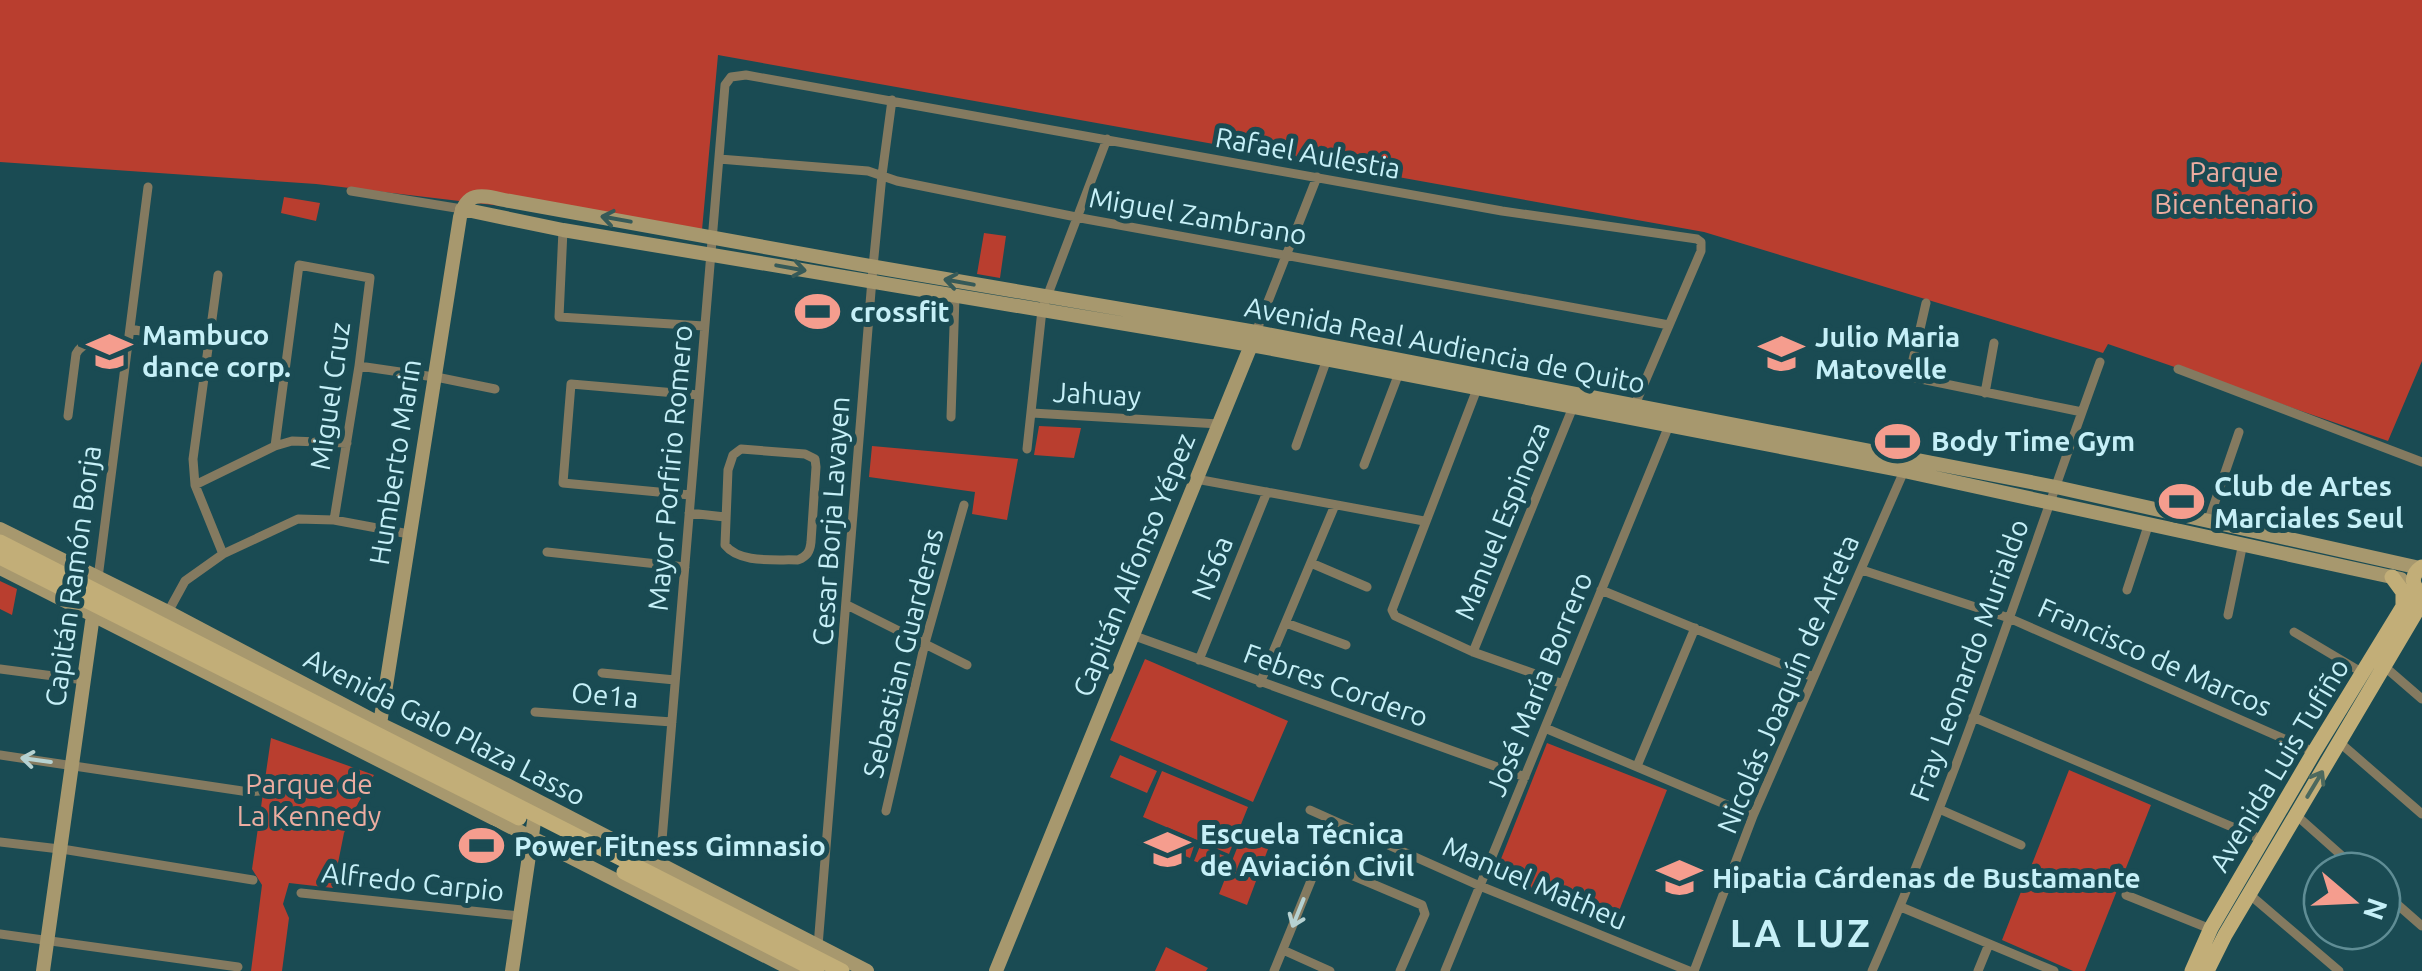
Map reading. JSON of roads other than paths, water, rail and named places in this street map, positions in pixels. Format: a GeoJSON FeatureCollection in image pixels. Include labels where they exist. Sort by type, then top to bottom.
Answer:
{"type":"FeatureCollection","features":[{"type":"Feature","properties":{"kind":"main road","name":"Avenida Real Audiencia de Quito"},"geometry":{"type":"LineString","coordinates":[[1043,303],[955,296],[872,274],[712,236],[479,196],[468,200],[462,209],[710,254],[872,274],[1043,303],[1253,339],[1634,407],[1671,420],[1904,471],[2053,494],[2149,523],[2419,583]]}},
{"type":"Feature","properties":{"kind":"main road","name":"Humberto Marin"},"geometry":{"type":"LineString","coordinates":[[380,724],[462,209]]}},
{"type":"Feature","properties":{"kind":"main road","name":"Avenida Real Audiencia de Quito"},"geometry":{"type":"LineString","coordinates":[[1253,339],[1327,359],[1477,389],[1671,420],[2208,522],[2419,583]]}},
{"type":"Feature","properties":{"kind":"main road","name":"Capitán Alfonso Yépez"},"geometry":{"type":"LineString","coordinates":[[996,971],[1253,339]]}},
{"type":"Feature","properties":{"kind":"main road","name":"Avenida Galo Plaza Lasso"},"geometry":{"type":"LineString","coordinates":[[0,529],[95,597]]}},
{"type":"Feature","properties":{"kind":"main road","name":"Avenida Galo Plaza Lasso"},"geometry":{"type":"LineString","coordinates":[[0,542],[95,597],[817,971]]}},
{"type":"Feature","properties":{"kind":"main road","name":"Avenida Galo Plaza Lasso"},"geometry":{"type":"LineString","coordinates":[[0,556],[95,597]]}},
{"type":"Feature","properties":{"kind":"main road","name":"Avenida Galo Plaza Lasso"},"geometry":{"type":"LineString","coordinates":[[0,568],[95,597],[168,612],[867,971]]}},
{"type":"Feature","properties":{"kind":"main road"},"geometry":{"type":"LineString","coordinates":[[2392,577],[2403,592],[2403,606]]}},
{"type":"Feature","properties":{"kind":"main road","name":"Avenida Luis Tufiño"},"geometry":{"type":"LineString","coordinates":[[2192,971],[2249,894],[2296,816],[2339,742],[2363,673],[2419,583]]}},
{"type":"Feature","properties":{"kind":"main road","name":"Avenida Luis Tufiño"},"geometry":{"type":"LineString","coordinates":[[2210,970],[2218,932],[2263,840],[2314,752],[2385,667],[2419,583]]}},
{"type":"Feature","properties":{"kind":"main road","name":"Capitán Ramón Borja"},"geometry":{"type":"LineString","coordinates":[[43,971],[95,597]]}},
{"type":"Feature","properties":{"kind":"main road","name":"Avenida Galo Plaza Lasso"},"geometry":{"type":"LineString","coordinates":[[533,826],[794,971]]}},
{"type":"Feature","properties":{"kind":"main road","name":"Avenida Galo Plaza Lasso"},"geometry":{"type":"LineString","coordinates":[[533,826],[842,971]]}},
{"type":"Feature","properties":{"kind":"main road"},"geometry":{"type":"LineString","coordinates":[[512,971],[533,826]]}},
{"type":"Feature","properties":{"kind":"street","name":"Rafael Aulestia"},"geometry":{"type":"LineString","coordinates":[[731,77],[746,75],[892,100],[1502,211],[1697,239],[1701,242],[1700,251],[1634,407]]}},
{"type":"Feature","properties":{"kind":"street","name":"Mayor Porfirio Romero"},"geometry":{"type":"LineString","coordinates":[[660,864],[725,85],[731,77]]}},
{"type":"Feature","properties":{"kind":"street","name":"Cesar Borja Lavayen"},"geometry":{"type":"LineString","coordinates":[[818,946],[872,274],[892,100]]}},
{"type":"Feature","properties":{"kind":"street"},"geometry":{"type":"LineString","coordinates":[[1027,449],[1043,303],[1107,140]]}},
{"type":"Feature","properties":{"kind":"street","name":"Miguel Zambrano"},"geometry":{"type":"LineString","coordinates":[[719,159],[868,172],[1078,217],[1669,325]]}},
{"type":"Feature","properties":{"kind":"street","name":"Capitán Alfonso Yépez"},"geometry":{"type":"LineString","coordinates":[[1253,339],[1317,177]]}},
{"type":"Feature","properties":{"kind":"street","name":"Capitán Ramón Borja"},"geometry":{"type":"LineString","coordinates":[[95,597],[148,187]]}},
{"type":"Feature","properties":{"kind":"street","name":"Avenida Real Audiencia de Quito"},"geometry":{"type":"LineString","coordinates":[[351,191],[462,209]]}},
{"type":"Feature","properties":{"kind":"street"},"geometry":{"type":"LineString","coordinates":[[564,230],[559,317],[704,326]]}},
{"type":"Feature","properties":{"kind":"street","name":"Miguel Cruz"},"geometry":{"type":"LineString","coordinates":[[275,446],[299,266],[370,278],[334,520]]}},
{"type":"Feature","properties":{"kind":"street"},"geometry":{"type":"LineString","coordinates":[[218,275],[193,459],[194,485],[222,554]]}},
{"type":"Feature","properties":{"kind":"street"},"geometry":{"type":"LineString","coordinates":[[951,417],[955,296]]}},
{"type":"Feature","properties":{"kind":"street"},"geometry":{"type":"LineString","coordinates":[[1909,377],[1926,303]]}},
{"type":"Feature","properties":{"kind":"street"},"geometry":{"type":"LineString","coordinates":[[130,329],[209,344]]}},
{"type":"Feature","properties":{"kind":"street"},"geometry":{"type":"LineString","coordinates":[[68,416],[79,347],[86,342],[128,348]]}},
{"type":"Feature","properties":{"kind":"street"},"geometry":{"type":"LineString","coordinates":[[1985,393],[1994,344]]}},
{"type":"Feature","properties":{"kind":"street"},"geometry":{"type":"LineString","coordinates":[[1296,446],[1327,359]]}},
{"type":"Feature","properties":{"kind":"street","name":"Fray Leonardo Murialdo"},"geometry":{"type":"LineString","coordinates":[[1872,971],[1939,809],[2100,362]]}},
{"type":"Feature","properties":{"kind":"street"},"geometry":{"type":"LineString","coordinates":[[359,366],[495,389]]}},
{"type":"Feature","properties":{"kind":"street"},"geometry":{"type":"LineString","coordinates":[[2178,369],[2422,462]]}},
{"type":"Feature","properties":{"kind":"street"},"geometry":{"type":"LineString","coordinates":[[1877,370],[2082,412]]}},
{"type":"Feature","properties":{"kind":"street"},"geometry":{"type":"LineString","coordinates":[[1364,465],[1398,373]]}},
{"type":"Feature","properties":{"kind":"street"},"geometry":{"type":"LineString","coordinates":[[690,496],[563,483],[570,384],[699,395]]}},
{"type":"Feature","properties":{"kind":"street"},"geometry":{"type":"LineString","coordinates":[[1477,389],[1392,610],[1395,616],[1473,652],[1563,684]]}},
{"type":"Feature","properties":{"kind":"street","name":"Manuel Espinoza"},"geometry":{"type":"LineString","coordinates":[[1473,652],[1572,407]]}},
{"type":"Feature","properties":{"kind":"street","name":"Jahuay"},"geometry":{"type":"LineString","coordinates":[[1032,413],[1218,424]]}},
{"type":"Feature","properties":{"kind":"street","name":"José María Borrero"},"geometry":{"type":"LineString","coordinates":[[1446,971],[1671,420]]}},
{"type":"Feature","properties":{"kind":"street"},"geometry":{"type":"LineString","coordinates":[[2208,522],[2240,432]]}},
{"type":"Feature","properties":{"kind":"street"},"geometry":{"type":"LineString","coordinates":[[194,485],[292,441],[347,442]]}},
{"type":"Feature","properties":{"kind":"street"},"geometry":{"type":"LineString","coordinates":[[736,451],[804,454],[814,459],[811,542],[804,558],[781,560],[734,554],[725,545],[725,517],[728,470],[736,451]]}},
{"type":"Feature","properties":{"kind":"street","name":"Nicolás Joaquín de Arteta"},"geometry":{"type":"LineString","coordinates":[[1692,971],[1753,816],[1904,471]]}},
{"type":"Feature","properties":{"kind":"street"},"geometry":{"type":"LineString","coordinates":[[1196,479],[1424,521]]}},
{"type":"Feature","properties":{"kind":"street","name":"N56a"},"geometry":{"type":"LineString","coordinates":[[1198,660],[1267,492]]}},
{"type":"Feature","properties":{"kind":"street","name":"Sebastian Guarderas"},"geometry":{"type":"LineString","coordinates":[[886,811],[925,642],[964,505]]}},
{"type":"Feature","properties":{"kind":"street"},"geometry":{"type":"LineString","coordinates":[[1260,683],[1335,505]]}},
{"type":"Feature","properties":{"kind":"street"},"geometry":{"type":"LineString","coordinates":[[689,514],[725,517]]}},
{"type":"Feature","properties":{"kind":"street"},"geometry":{"type":"LineString","coordinates":[[168,612],[185,581],[222,554],[298,519],[334,520],[409,534]]}},
{"type":"Feature","properties":{"kind":"street"},"geometry":{"type":"LineString","coordinates":[[2126,590],[2149,523]]}},
{"type":"Feature","properties":{"kind":"street"},"geometry":{"type":"LineString","coordinates":[[2228,615],[2243,542]]}},
{"type":"Feature","properties":{"kind":"street"},"geometry":{"type":"LineString","coordinates":[[547,552],[684,567]]}},
{"type":"Feature","properties":{"kind":"street"},"geometry":{"type":"LineString","coordinates":[[1311,563],[1367,588]]}},
{"type":"Feature","properties":{"kind":"street","name":"Francisco de Marcos"},"geometry":{"type":"LineString","coordinates":[[1862,570],[2009,618],[2314,752]]}},
{"type":"Feature","properties":{"kind":"street"},"geometry":{"type":"LineString","coordinates":[[1602,590],[1813,677]]}},
{"type":"Feature","properties":{"kind":"street"},"geometry":{"type":"LineString","coordinates":[[847,605],[967,665]]}},
{"type":"Feature","properties":{"kind":"street"},"geometry":{"type":"LineString","coordinates":[[1286,624],[1346,644]]}},
{"type":"Feature","properties":{"kind":"street"},"geometry":{"type":"LineString","coordinates":[[1636,766],[1695,628]]}},
{"type":"Feature","properties":{"kind":"street"},"geometry":{"type":"LineString","coordinates":[[2294,632],[2363,673]]}},
{"type":"Feature","properties":{"kind":"street","name":"Febres Cordero"},"geometry":{"type":"LineString","coordinates":[[1132,635],[1525,777]]}},
{"type":"Feature","properties":{"kind":"street"},"geometry":{"type":"LineString","coordinates":[[2385,667],[2422,699]]}},
{"type":"Feature","properties":{"kind":"street"},"geometry":{"type":"LineString","coordinates":[[0,668],[84,680]]}},
{"type":"Feature","properties":{"kind":"street"},"geometry":{"type":"LineString","coordinates":[[602,673],[675,680]]}},
{"type":"Feature","properties":{"kind":"street","name":"Oe1a"},"geometry":{"type":"LineString","coordinates":[[535,712],[672,722]]}},
{"type":"Feature","properties":{"kind":"street"},"geometry":{"type":"LineString","coordinates":[[1973,718],[2263,840]]}},
{"type":"Feature","properties":{"kind":"street"},"geometry":{"type":"LineString","coordinates":[[1545,728],[1753,816]]}},
{"type":"Feature","properties":{"kind":"street"},"geometry":{"type":"LineString","coordinates":[[2339,742],[2422,814]]}},
{"type":"Feature","properties":{"kind":"street"},"geometry":{"type":"LineString","coordinates":[[0,755],[249,792],[271,790]]}},
{"type":"Feature","properties":{"kind":"street"},"geometry":{"type":"LineString","coordinates":[[1939,809],[2021,845]]}},
{"type":"Feature","properties":{"kind":"street","name":"Manuel Matheu"},"geometry":{"type":"LineString","coordinates":[[1310,810],[1480,886],[1692,971]]}},
{"type":"Feature","properties":{"kind":"street"},"geometry":{"type":"LineString","coordinates":[[2296,816],[2336,851]]}},
{"type":"Feature","properties":{"kind":"street"},"geometry":{"type":"LineString","coordinates":[[0,842],[253,880]]}},
{"type":"Feature","properties":{"kind":"street"},"geometry":{"type":"LineString","coordinates":[[1274,971],[1318,866],[1323,863],[1422,905],[1425,914],[1400,971]]}},
{"type":"Feature","properties":{"kind":"street","name":"Alfredo Carpio"},"geometry":{"type":"LineString","coordinates":[[301,893],[519,916]]}},
{"type":"Feature","properties":{"kind":"street"},"geometry":{"type":"LineString","coordinates":[[2126,894],[2218,932]]}},
{"type":"Feature","properties":{"kind":"street"},"geometry":{"type":"LineString","coordinates":[[2249,894],[2339,971]]}},
{"type":"Feature","properties":{"kind":"street"},"geometry":{"type":"LineString","coordinates":[[1901,907],[2054,971]]}},
{"type":"Feature","properties":{"kind":"street"},"geometry":{"type":"LineString","coordinates":[[2402,908],[2422,926]]}},
{"type":"Feature","properties":{"kind":"street"},"geometry":{"type":"LineString","coordinates":[[0,934],[238,968]]}},
{"type":"Feature","properties":{"kind":"street"},"geometry":{"type":"LineString","coordinates":[[1978,971],[1989,944]]}},
{"type":"Feature","properties":{"kind":"street"},"geometry":{"type":"LineString","coordinates":[[1283,950],[1330,971]]}},
{"type":"Feature","properties":{"kind":"place","name":"crossfit"},"geometry":{"type":"Point","coordinates":[817,312]}},
{"type":"Feature","properties":{"kind":"place","name":"Mambuco dance corp."},"geometry":{"type":"Point","coordinates":[109,351]}},
{"type":"Feature","properties":{"kind":"place","name":"Julio Maria Matovelle"},"geometry":{"type":"Point","coordinates":[1782,353]}},
{"type":"Feature","properties":{"kind":"place","name":"Body Time Gym"},"geometry":{"type":"Point","coordinates":[1898,441]}},
{"type":"Feature","properties":{"kind":"place","name":"Club de Artes Marciales Seul"},"geometry":{"type":"Point","coordinates":[2181,502]}},
{"type":"Feature","properties":{"kind":"place","name":"Power Fitness Gimnasio"},"geometry":{"type":"Point","coordinates":[481,846]}},
{"type":"Feature","properties":{"kind":"place","name":"Escuela Técnica de Aviación Civil"},"geometry":{"type":"Point","coordinates":[1167,850]}},
{"type":"Feature","properties":{"kind":"place","name":"Hipatia Cárdenas de Bustamante"},"geometry":{"type":"Point","coordinates":[1679,878]}},
{"type":"Feature","properties":{"kind":"district","name":"LA LUZ"},"geometry":{"type":"Point","coordinates":[1801,934]}},
{"type":"Feature","properties":{"kind":"park label","name":"Parque Bicentenario"},"geometry":{"type":"Point","coordinates":[2234,188]}},
{"type":"Feature","properties":{"kind":"park label","name":"Parque de La Kennedy"},"geometry":{"type":"Point","coordinates":[309,800]}}]}
